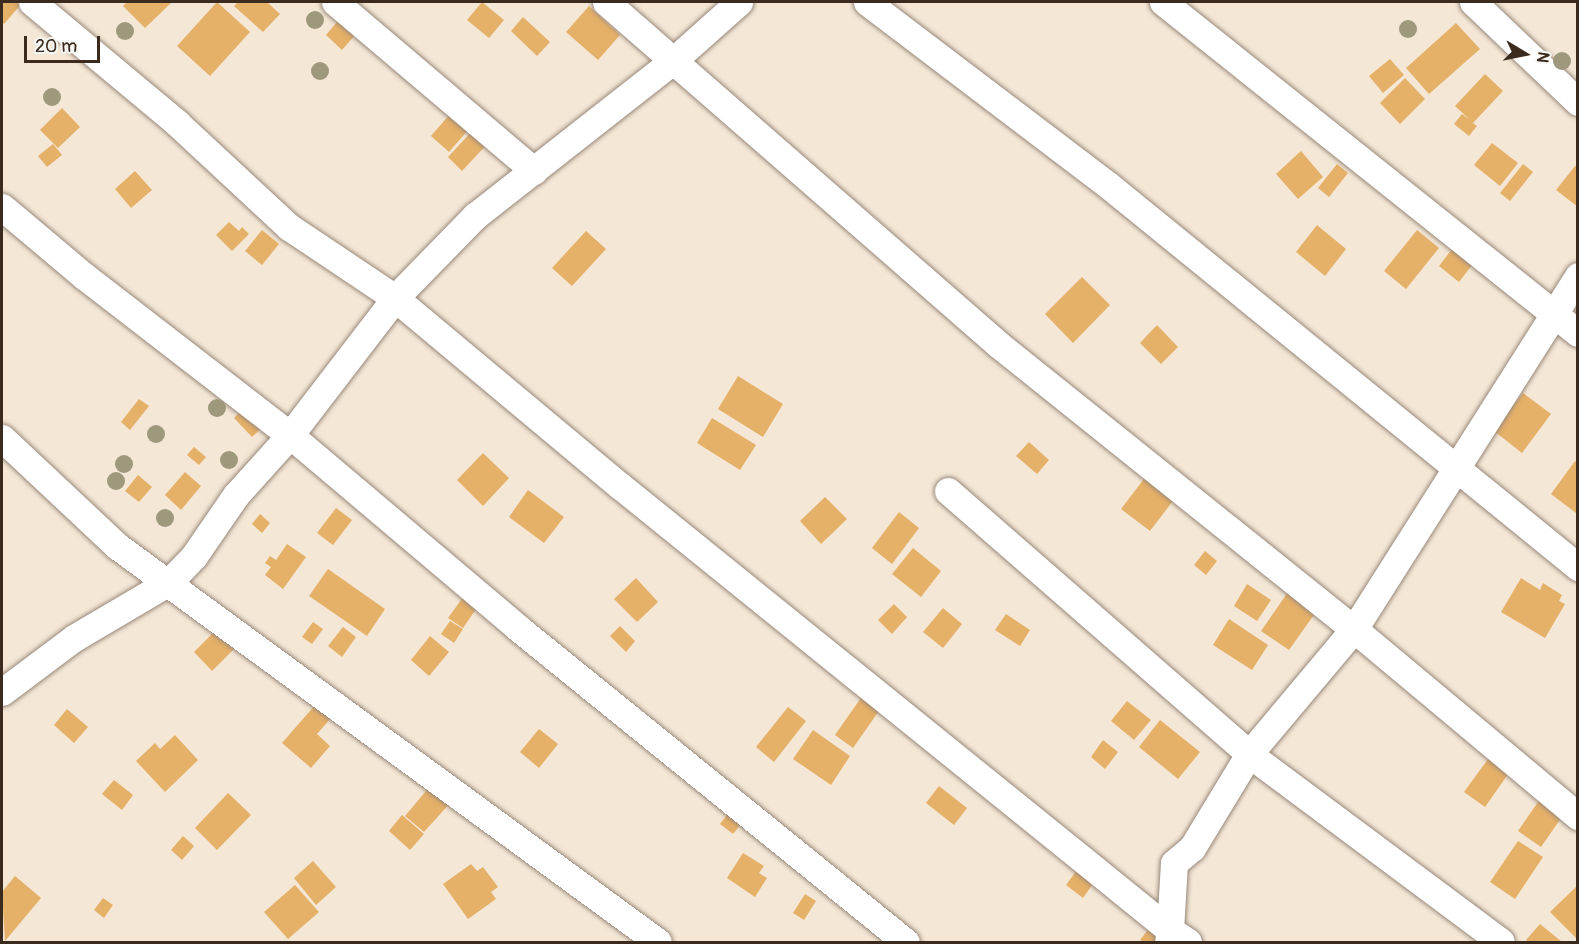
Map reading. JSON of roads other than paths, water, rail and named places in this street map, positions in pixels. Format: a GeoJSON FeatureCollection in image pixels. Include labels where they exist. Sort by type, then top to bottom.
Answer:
{"type":"FeatureCollection","features":[{"type":"Feature","properties":{"kind":"street"},"geometry":{"type":"LineString","coordinates":[[32,2],[177,123],[289,227],[394,298],[619,486],[1175,938]]}},
{"type":"Feature","properties":{"kind":"street"},"geometry":{"type":"LineString","coordinates":[[334,2],[534,171]]}},
{"type":"Feature","properties":{"kind":"street"},"geometry":{"type":"LineString","coordinates":[[606,2],[675,59],[999,345],[1354,629],[1578,816]]}},
{"type":"Feature","properties":{"kind":"street"},"geometry":{"type":"LineString","coordinates":[[2,692],[74,638],[169,582],[194,556],[236,495],[290,435],[394,298],[476,216],[675,59],[739,2]]}},
{"type":"Feature","properties":{"kind":"street"},"geometry":{"type":"LineString","coordinates":[[867,2],[1108,185],[1457,466],[1578,567]]}},
{"type":"Feature","properties":{"kind":"street"},"geometry":{"type":"LineString","coordinates":[[1163,2],[1578,333]]}},
{"type":"Feature","properties":{"kind":"street"},"geometry":{"type":"LineString","coordinates":[[1473,2],[1578,102]]}},
{"type":"Feature","properties":{"kind":"street"},"geometry":{"type":"LineString","coordinates":[[2,207],[93,283],[290,435],[518,628],[906,942]]}},
{"type":"Feature","properties":{"kind":"street"},"geometry":{"type":"LineString","coordinates":[[1175,938],[1174,863],[1192,848],[1249,754],[1354,629],[1578,276]]}},
{"type":"Feature","properties":{"kind":"street"},"geometry":{"type":"LineString","coordinates":[[2,438],[117,546],[658,942]]}},
{"type":"Feature","properties":{"kind":"street"},"geometry":{"type":"LineString","coordinates":[[948,491],[1249,754],[1501,942]]}}]}
